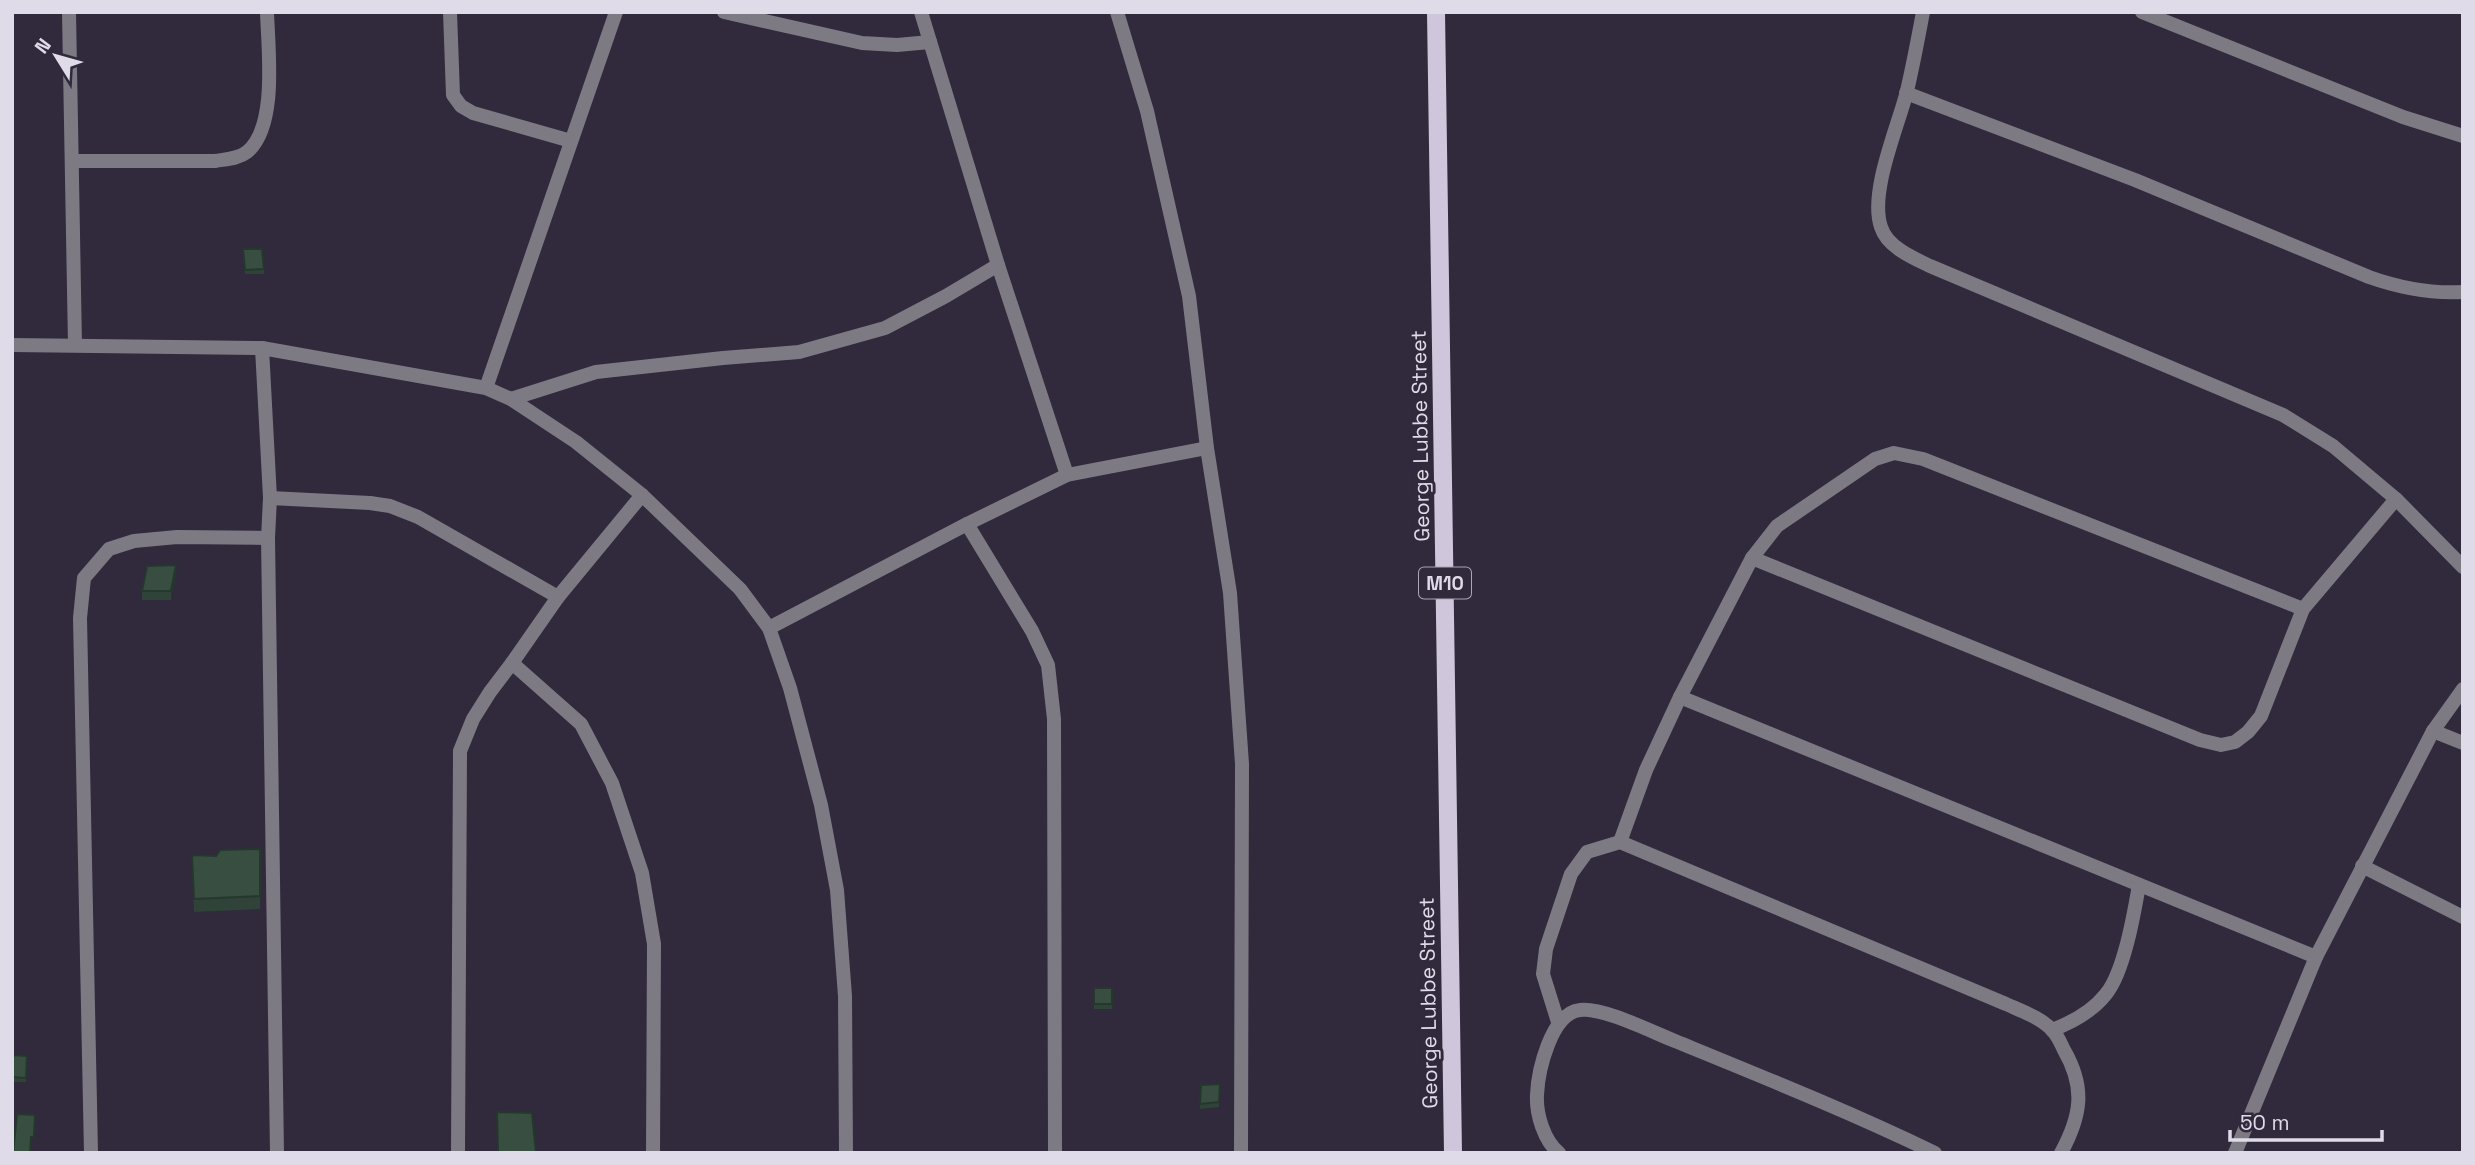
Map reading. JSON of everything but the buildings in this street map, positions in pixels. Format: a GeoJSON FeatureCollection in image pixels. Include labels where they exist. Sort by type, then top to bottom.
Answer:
{"type":"FeatureCollection","features":[{"type":"Feature","properties":{"kind":"main road","name":"George Lubbe Street"},"geometry":{"type":"LineString","coordinates":[[1436,12],[1453,1153]]}},
{"type":"Feature","properties":{"kind":"street"},"geometry":{"type":"LineString","coordinates":[[69,12],[75,345]]}},
{"type":"Feature","properties":{"kind":"street"},"geometry":{"type":"LineString","coordinates":[[72,161],[215,161],[236,158],[247,151],[256,141],[263,125],[268,96],[267,12]]}},
{"type":"Feature","properties":{"kind":"street"},"geometry":{"type":"LineString","coordinates":[[450,12],[453,95],[461,106],[473,113],[571,141]]}},
{"type":"Feature","properties":{"kind":"street"},"geometry":{"type":"LineString","coordinates":[[486,387],[616,12]]}},
{"type":"Feature","properties":{"kind":"street"},"geometry":{"type":"LineString","coordinates":[[724,12],[862,43],[897,45],[930,42]]}},
{"type":"Feature","properties":{"kind":"street"},"geometry":{"type":"LineString","coordinates":[[921,12],[998,265],[1067,475]]}},
{"type":"Feature","properties":{"kind":"street"},"geometry":{"type":"LineString","coordinates":[[1117,12],[1147,111],[1189,296],[1207,448],[1230,593],[1242,764],[1241,1153]]}},
{"type":"Feature","properties":{"kind":"street"},"geometry":{"type":"LineString","coordinates":[[1923,12],[1878,206],[1881,229],[1894,244],[1908,256],[2283,415],[2333,446],[2396,499],[2463,567]]}},
{"type":"Feature","properties":{"kind":"street"},"geometry":{"type":"LineString","coordinates":[[2142,12],[2392,112],[2463,136]]}},
{"type":"Feature","properties":{"kind":"street"},"geometry":{"type":"LineString","coordinates":[[1906,93],[2135,180],[2402,289],[2440,293],[2463,292]]}},
{"type":"Feature","properties":{"kind":"street"},"geometry":{"type":"LineString","coordinates":[[510,399],[596,372],[799,352],[885,327],[946,296],[998,265]]}},
{"type":"Feature","properties":{"kind":"street"},"geometry":{"type":"LineString","coordinates":[[12,345],[262,348],[486,387],[510,399],[576,442],[642,495],[740,589],[769,628],[790,688],[821,805],[837,890],[845,996],[846,1153]]}},
{"type":"Feature","properties":{"kind":"street"},"geometry":{"type":"LineString","coordinates":[[262,348],[270,498],[268,538],[277,1153]]}},
{"type":"Feature","properties":{"kind":"street"},"geometry":{"type":"LineString","coordinates":[[769,628],[1067,475],[1207,448]]}},
{"type":"Feature","properties":{"kind":"street"},"geometry":{"type":"LineString","coordinates":[[1620,842],[1646,770],[1680,697],[1752,558],[1777,526],[1866,465],[1894,453],[1923,459],[2303,609]]}},
{"type":"Feature","properties":{"kind":"street"},"geometry":{"type":"LineString","coordinates":[[458,1153],[460,751],[473,719],[490,692],[558,597],[642,495]]}},
{"type":"Feature","properties":{"kind":"street"},"geometry":{"type":"LineString","coordinates":[[270,498],[390,506],[418,517],[558,597]]}},
{"type":"Feature","properties":{"kind":"street"},"geometry":{"type":"LineString","coordinates":[[1752,558],[2187,735],[2221,745],[2235,742],[2248,732],[2261,716],[2303,609],[2396,499]]}},
{"type":"Feature","properties":{"kind":"street"},"geometry":{"type":"LineString","coordinates":[[967,524],[1032,631],[1048,665],[1054,719],[1055,1153]]}},
{"type":"Feature","properties":{"kind":"street"},"geometry":{"type":"LineString","coordinates":[[91,1153],[80,618],[84,579],[108,549],[135,541],[177,537],[268,538]]}},
{"type":"Feature","properties":{"kind":"street"},"geometry":{"type":"LineString","coordinates":[[512,663],[581,724],[612,783],[642,873],[654,944],[653,1153]]}},
{"type":"Feature","properties":{"kind":"street"},"geometry":{"type":"LineString","coordinates":[[2235,1153],[2316,957],[2433,730],[2463,689]]}},
{"type":"Feature","properties":{"kind":"street"},"geometry":{"type":"LineString","coordinates":[[1680,697],[2316,957]]}},
{"type":"Feature","properties":{"kind":"street"},"geometry":{"type":"LineString","coordinates":[[2433,730],[2463,743]]}},
{"type":"Feature","properties":{"kind":"street"},"geometry":{"type":"LineString","coordinates":[[1558,1022],[1543,974],[1546,949],[1571,874],[1587,852],[1620,842],[2006,1004],[2032,1016],[2052,1030],[2070,1060],[2079,1083],[2079,1109],[2073,1132],[2061,1153]]}},
{"type":"Feature","properties":{"kind":"street"},"geometry":{"type":"LineString","coordinates":[[2362,866],[2463,917]]}},
{"type":"Feature","properties":{"kind":"street"},"geometry":{"type":"LineString","coordinates":[[2052,1030],[2089,1012],[2108,993],[2132,929],[2139,885]]}},
{"type":"Feature","properties":{"kind":"street"},"geometry":{"type":"LineString","coordinates":[[1559,1153],[1553,1148],[1542,1127],[1537,1095],[1548,1042],[1558,1022],[1578,1009],[1602,1012],[1854,1114],[1935,1153]]}}]}
